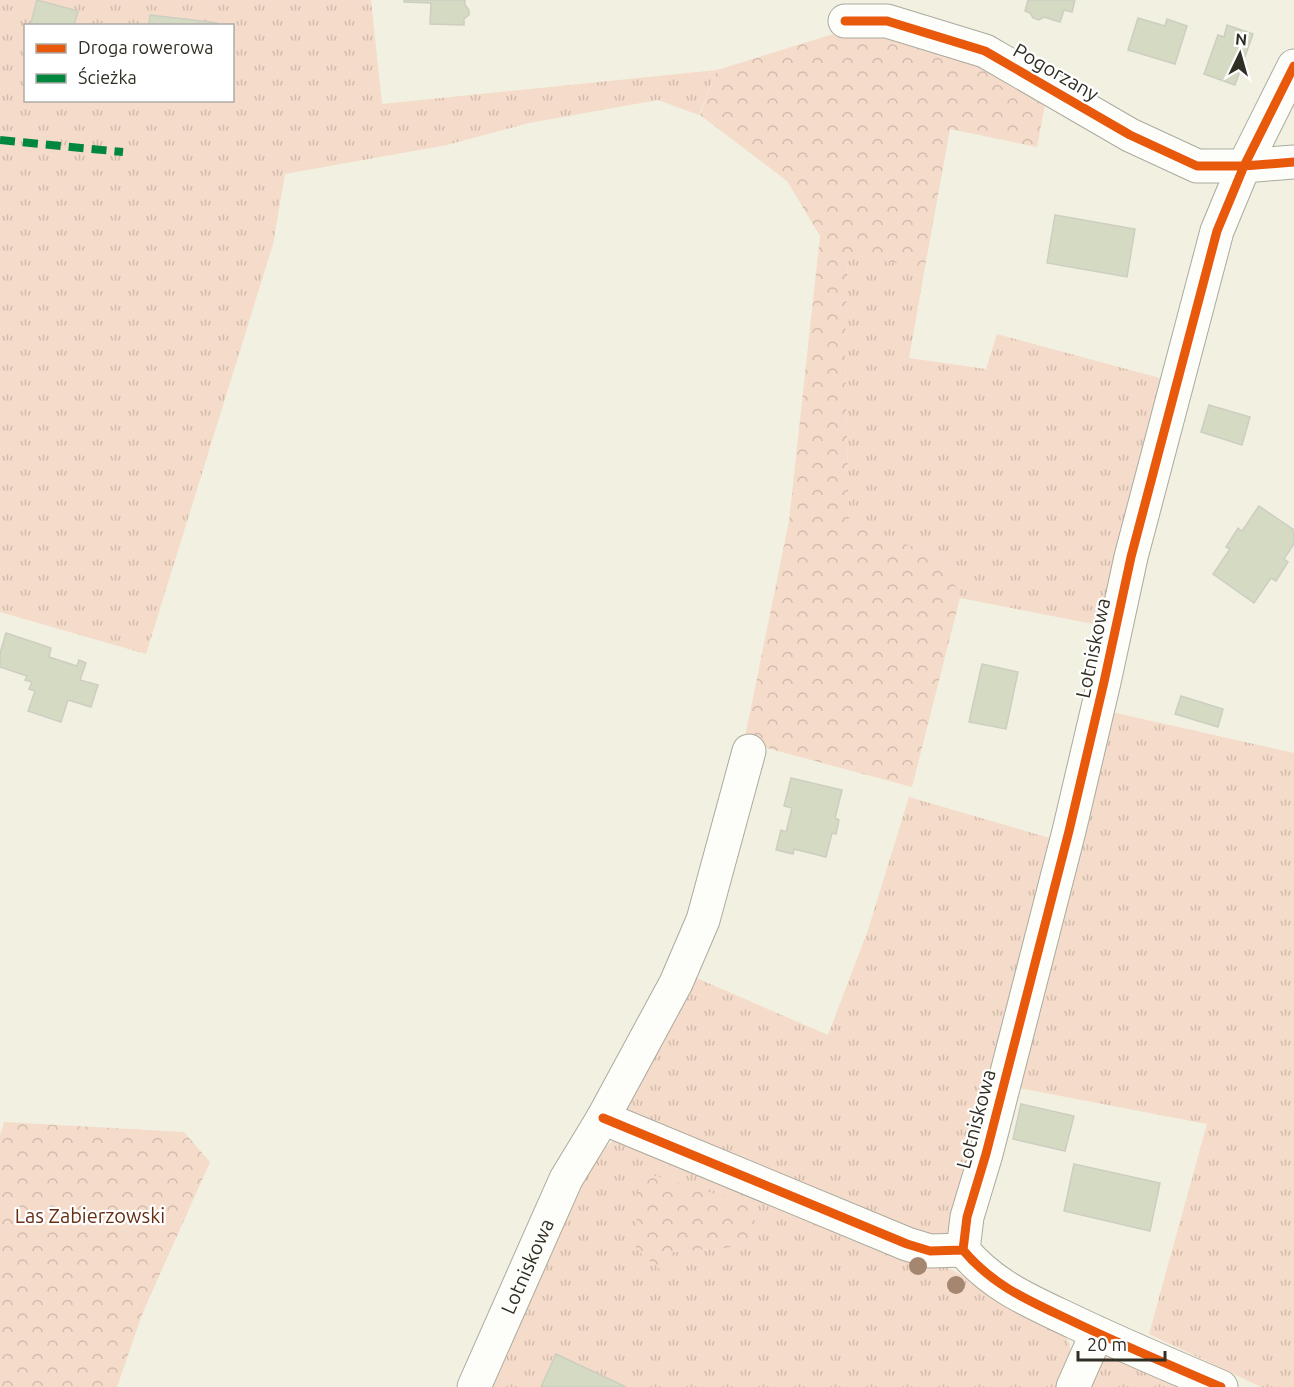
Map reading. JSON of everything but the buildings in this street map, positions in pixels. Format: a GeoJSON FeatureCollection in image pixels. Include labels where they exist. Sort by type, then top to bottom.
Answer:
{"type":"FeatureCollection","features":[{"type":"Feature","properties":{"kind":"street","name":"Pogorzany"},"geometry":{"type":"LineString","coordinates":[[845,21],[887,21],[985,51],[1130,135],[1197,166],[1244,166],[1294,162]]}},
{"type":"Feature","properties":{"kind":"street","name":"Lotniskowa"},"geometry":{"type":"LineString","coordinates":[[963,1250],[967,1217],[986,1154],[1069,831],[1131,557],[1217,231],[1244,166],[1294,66]]}},
{"type":"Feature","properties":{"kind":"street","name":"Lotniskowa"},"geometry":{"type":"LineString","coordinates":[[474,1387],[566,1179],[603,1118],[676,983],[703,920],[749,751]]}},
{"type":"Feature","properties":{"kind":"street"},"geometry":{"type":"LineString","coordinates":[[603,1118],[907,1244],[930,1251],[963,1250],[974,1264],[993,1280],[1018,1295],[1097,1333],[1221,1387]]}},
{"type":"Feature","properties":{"kind":"street"},"geometry":{"type":"LineString","coordinates":[[1073,1387],[1097,1333]]}},
{"type":"Feature","properties":{"kind":"green space"},"geometry":{"type":"Polygon","coordinates":[[[0,0],[371,0],[382,104],[717,70],[699,115],[658,100],[529,123],[447,145],[285,174],[273,244],[146,654],[0,612],[0,0]]]}},
{"type":"Feature","properties":{"kind":"green space"},"geometry":{"type":"Polygon","coordinates":[[[869,23],[936,41],[1046,99],[1037,147],[950,129],[925,267],[848,256],[845,352],[849,523],[945,559],[960,598],[912,787],[744,742],[789,521],[820,236],[787,181],[700,115],[717,70],[869,23]]]}},
{"type":"Feature","properties":{"kind":"green space"},"geometry":{"type":"Polygon","coordinates":[[[848,255],[925,267],[909,358],[986,369],[997,334],[1171,381],[1104,626],[960,598],[945,559],[849,523],[845,352],[848,255]]]}},
{"type":"Feature","properties":{"kind":"green space"},"geometry":{"type":"Polygon","coordinates":[[[1107,711],[1294,753],[1294,1387],[1261,1387],[1149,1334],[1207,1124],[1013,1087],[1107,711]]]}},
{"type":"Feature","properties":{"kind":"green space"},"geometry":{"type":"Polygon","coordinates":[[[909,797],[1053,839],[956,1230],[936,1241],[627,1119],[623,1097],[687,974],[828,1035],[868,930],[909,797]]]}},
{"type":"Feature","properties":{"kind":"green space","name":"Las Zabierzowski"},"geometry":{"type":"Polygon","coordinates":[[[4,1122],[184,1132],[210,1162],[143,1312],[117,1387],[0,1387],[0,1136],[4,1122]]]}},
{"type":"Feature","properties":{"kind":"green space"},"geometry":{"type":"Polygon","coordinates":[[[614,1140],[950,1269],[1056,1324],[1068,1340],[1070,1347],[1069,1361],[1061,1387],[485,1387],[591,1160],[614,1140]],[[758,1207],[673,1252],[749,1246],[758,1207]]]}},
{"type":"Feature","properties":{"kind":"green space"},"geometry":{"type":"Polygon","coordinates":[[[652,1175],[758,1207],[749,1246],[673,1252],[662,1271],[636,1249],[638,1180],[652,1175]]]}},
{"type":"Feature","properties":{"kind":"green space"},"geometry":{"type":"Polygon","coordinates":[[[1102,1353],[1199,1387],[1084,1387],[1102,1353]]]}},
{"type":"Feature","properties":{"kind":"marked path"},"geometry":{"type":"LineString","coordinates":[[0,140],[123,152]]}},
{"type":"Feature","properties":{"kind":"cycle path"},"geometry":{"type":"LineString","coordinates":[[845,21],[887,21],[985,51],[1130,135],[1197,166],[1244,166],[1294,162]]}},
{"type":"Feature","properties":{"kind":"cycle path"},"geometry":{"type":"LineString","coordinates":[[1221,1387],[1110,1339],[1029,1300],[1001,1284],[963,1250],[967,1217],[986,1154],[1069,831],[1131,557],[1217,231],[1244,166],[1294,66]]}},
{"type":"Feature","properties":{"kind":"cycle path"},"geometry":{"type":"LineString","coordinates":[[603,1118],[907,1244],[930,1251],[963,1250]]}}]}
